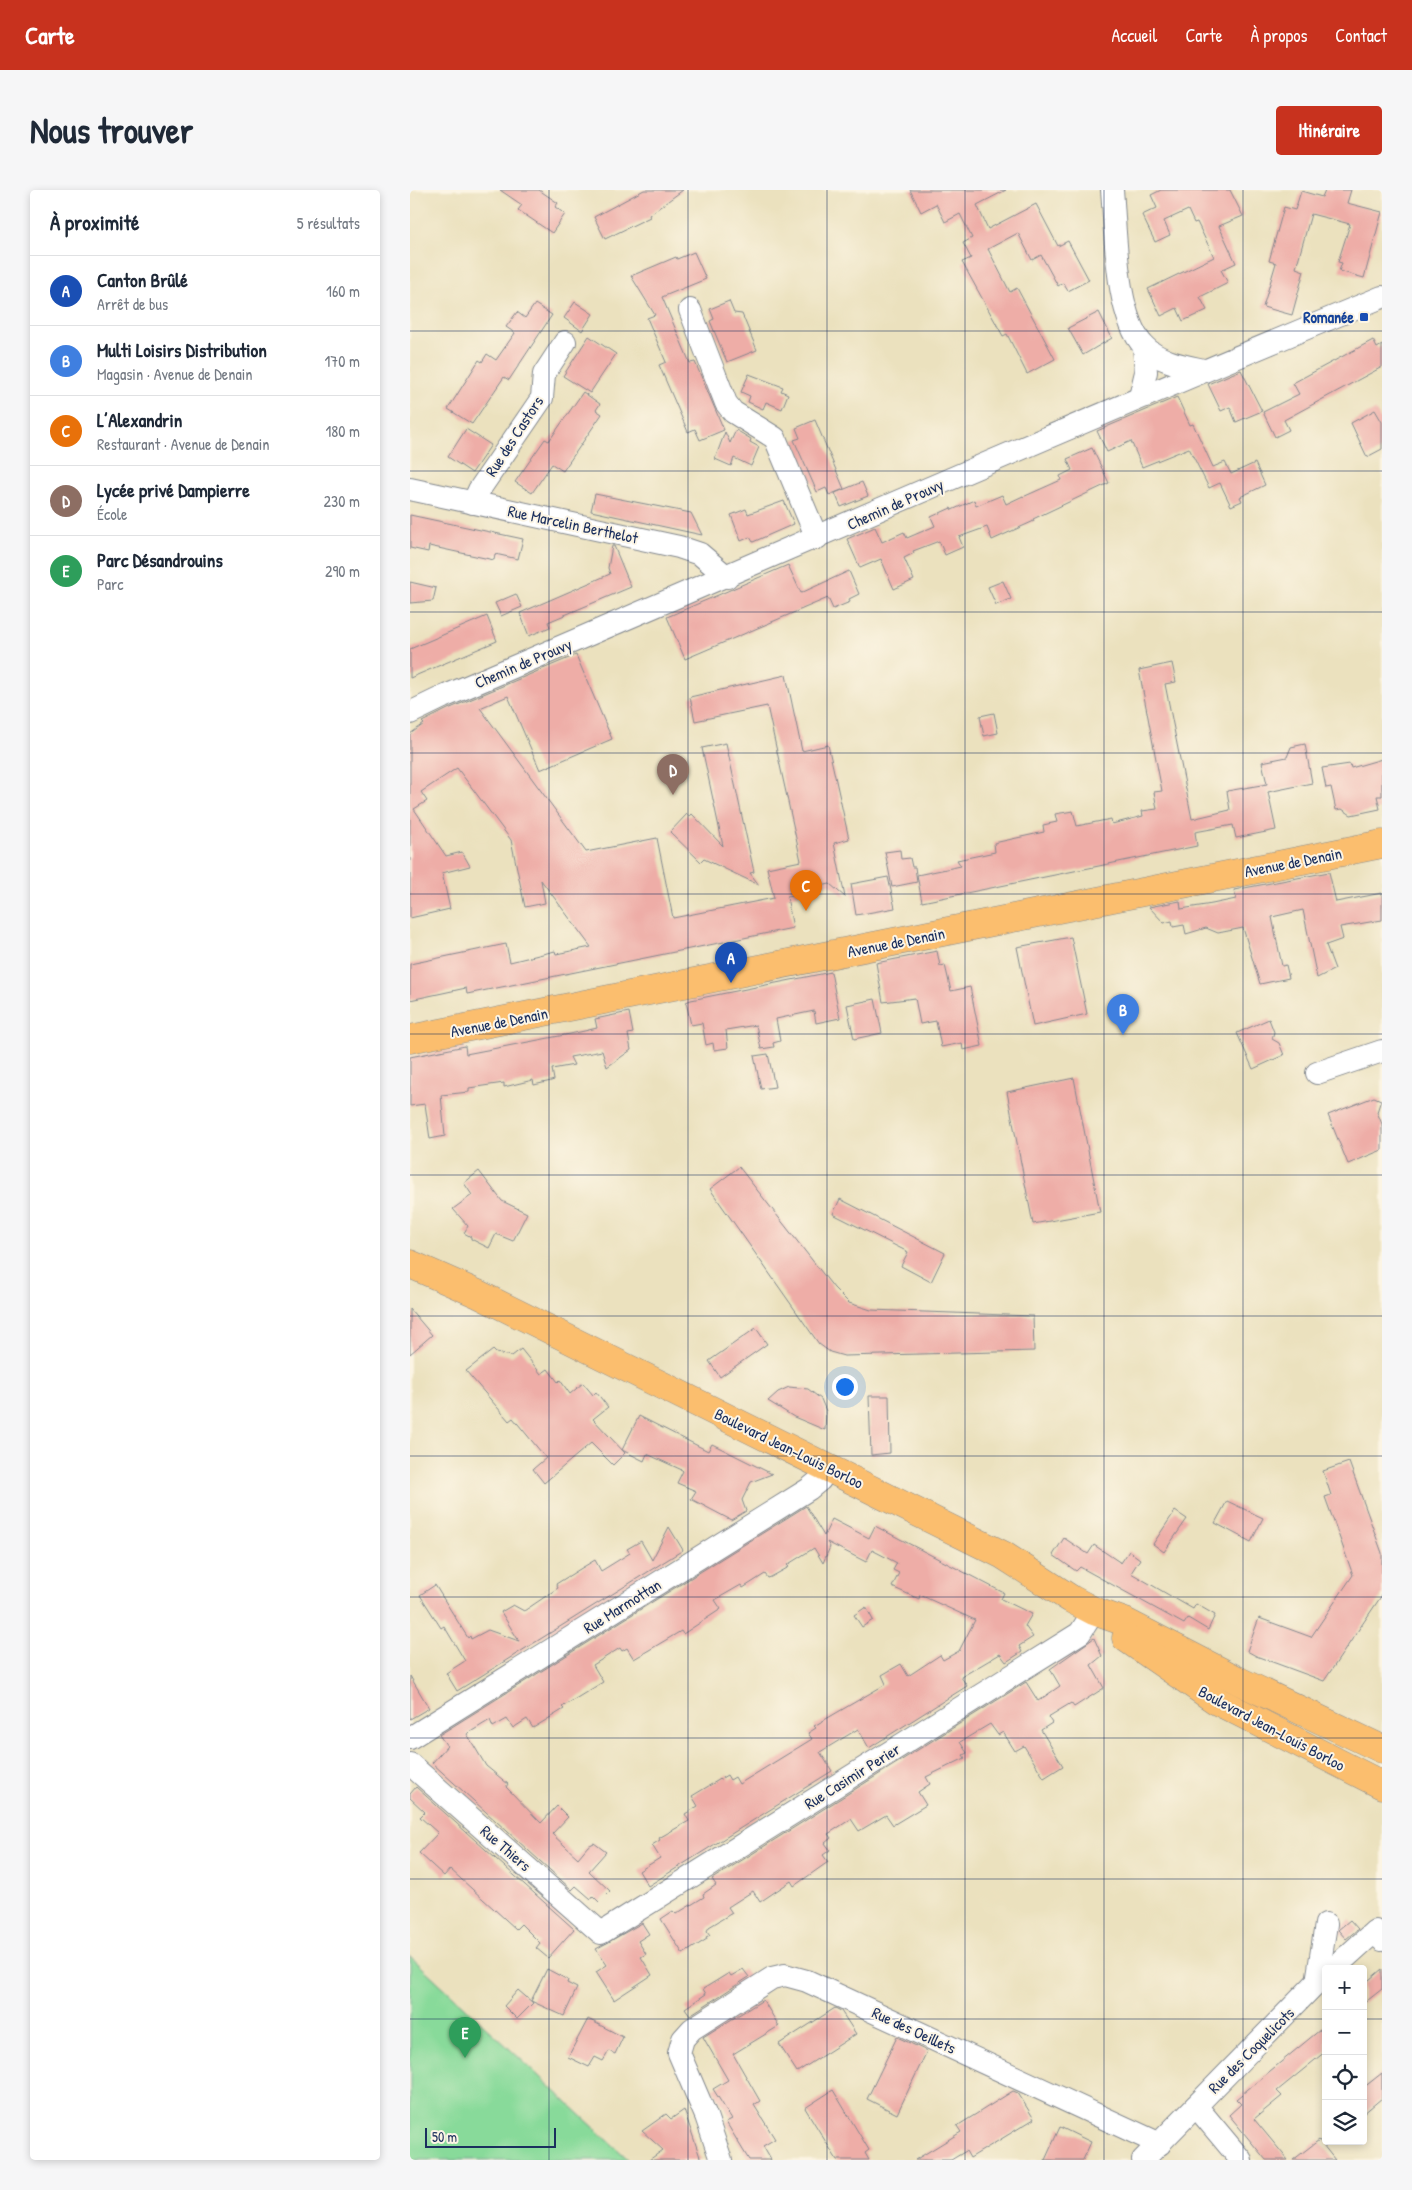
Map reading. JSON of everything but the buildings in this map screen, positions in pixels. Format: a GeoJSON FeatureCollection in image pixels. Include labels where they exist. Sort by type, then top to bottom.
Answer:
{"type":"FeatureCollection","features":[{"type":"Feature","properties":{"kind":"main road","name":"Avenue de Denain"},"geometry":{"type":"LineString","coordinates":[[410,1026],[1382,831]]}},
{"type":"Feature","properties":{"kind":"main road","name":"Avenue de Denain"},"geometry":{"type":"LineString","coordinates":[[410,1040],[1382,844]]}},
{"type":"Feature","properties":{"kind":"main road","name":"Boulevard Jean-Louis Borloo"},"geometry":{"type":"LineString","coordinates":[[410,1251],[443,1268],[478,1294]]}},
{"type":"Feature","properties":{"kind":"main road","name":"Boulevard Jean-Louis Borloo"},"geometry":{"type":"LineString","coordinates":[[410,1264],[478,1294],[1003,1555],[1064,1596],[1094,1611],[1119,1620],[1382,1749]]}},
{"type":"Feature","properties":{"kind":"main road","name":"Boulevard Jean-Louis Borloo"},"geometry":{"type":"LineString","coordinates":[[1094,1611],[1113,1629],[1205,1694],[1382,1785]]}},
{"type":"Feature","properties":{"kind":"street"},"geometry":{"type":"LineString","coordinates":[[1112,190],[1123,298],[1129,319],[1144,347],[1146,372],[1140,397]]}},
{"type":"Feature","properties":{"kind":"street","name":"Chemin de Prouvy"},"geometry":{"type":"LineString","coordinates":[[410,713],[443,697],[727,577],[1140,397],[1382,297]]}},
{"type":"Feature","properties":{"kind":"street"},"geometry":{"type":"LineString","coordinates":[[690,310],[726,402],[733,412],[775,438],[817,538]]}},
{"type":"Feature","properties":{"kind":"street","name":"Rue des Castors"},"geometry":{"type":"LineString","coordinates":[[473,502],[479,490],[542,398],[544,374],[565,342]]}},
{"type":"Feature","properties":{"kind":"street"},"geometry":{"type":"LineString","coordinates":[[1144,347],[1178,364],[1204,370]]}},
{"type":"Feature","properties":{"kind":"street","name":"Rue Marcelin Berthelot"},"geometry":{"type":"LineString","coordinates":[[410,489],[680,546],[700,554],[727,577]]}},
{"type":"Feature","properties":{"kind":"street"},"geometry":{"type":"LineString","coordinates":[[1317,1073],[1382,1051]]}},
{"type":"Feature","properties":{"kind":"street","name":"Rue Marmottan"},"geometry":{"type":"LineString","coordinates":[[410,1738],[809,1489],[822,1477],[828,1468]]}},
{"type":"Feature","properties":{"kind":"street","name":"Rue Casimir Perier"},"geometry":{"type":"LineString","coordinates":[[601,1933],[1077,1635],[1086,1627],[1094,1611]]}},
{"type":"Feature","properties":{"kind":"street","name":"Rue Thiers"},"geometry":{"type":"LineString","coordinates":[[410,1764],[601,1933]]}},
{"type":"Feature","properties":{"kind":"street"},"geometry":{"type":"LineString","coordinates":[[1325,1965],[1326,1924]]}},
{"type":"Feature","properties":{"kind":"street","name":"Rue des Coquelicots"},"geometry":{"type":"LineString","coordinates":[[1336,1965],[1374,1931],[1382,1940]]}},
{"type":"Feature","properties":{"kind":"street","name":"Rue des Oeillets"},"geometry":{"type":"LineString","coordinates":[[721,2160],[706,2116],[681,2060],[680,2046],[683,2039],[692,2029],[756,1988],[779,1976],[792,1976],[807,1981],[1160,2144]]}},
{"type":"Feature","properties":{"kind":"street","name":"Rue des Coquelicots"},"geometry":{"type":"LineString","coordinates":[[1143,2160],[1322,1978]]}},
{"type":"Feature","properties":{"kind":"street"},"geometry":{"type":"LineString","coordinates":[[1196,2106],[1241,2160]]}},
{"type":"Feature","properties":{"kind":"green space"},"geometry":{"type":"Polygon","coordinates":[[[410,1956],[629,2160],[410,2160],[410,1956]]]}},
{"type":"Feature","properties":{"kind":"place","name":"Romanée"},"geometry":{"type":"Point","coordinates":[1364,317]}},
{"type":"Feature","properties":{"kind":"place","name":"Lycée privé Dampierre"},"geometry":{"type":"Point","coordinates":[673,795]}},
{"type":"Feature","properties":{"kind":"place","name":"L’Alexandrin"},"geometry":{"type":"Point","coordinates":[806,911]}},
{"type":"Feature","properties":{"kind":"place","name":"Canton Brûlé"},"geometry":{"type":"Point","coordinates":[731,983]}},
{"type":"Feature","properties":{"kind":"place","name":"Multi Loisirs Distribution"},"geometry":{"type":"Point","coordinates":[1123,1035]}},
{"type":"Feature","properties":{"kind":"place","name":"Parc Désandrouins"},"geometry":{"type":"Point","coordinates":[465,2058]}}]}
